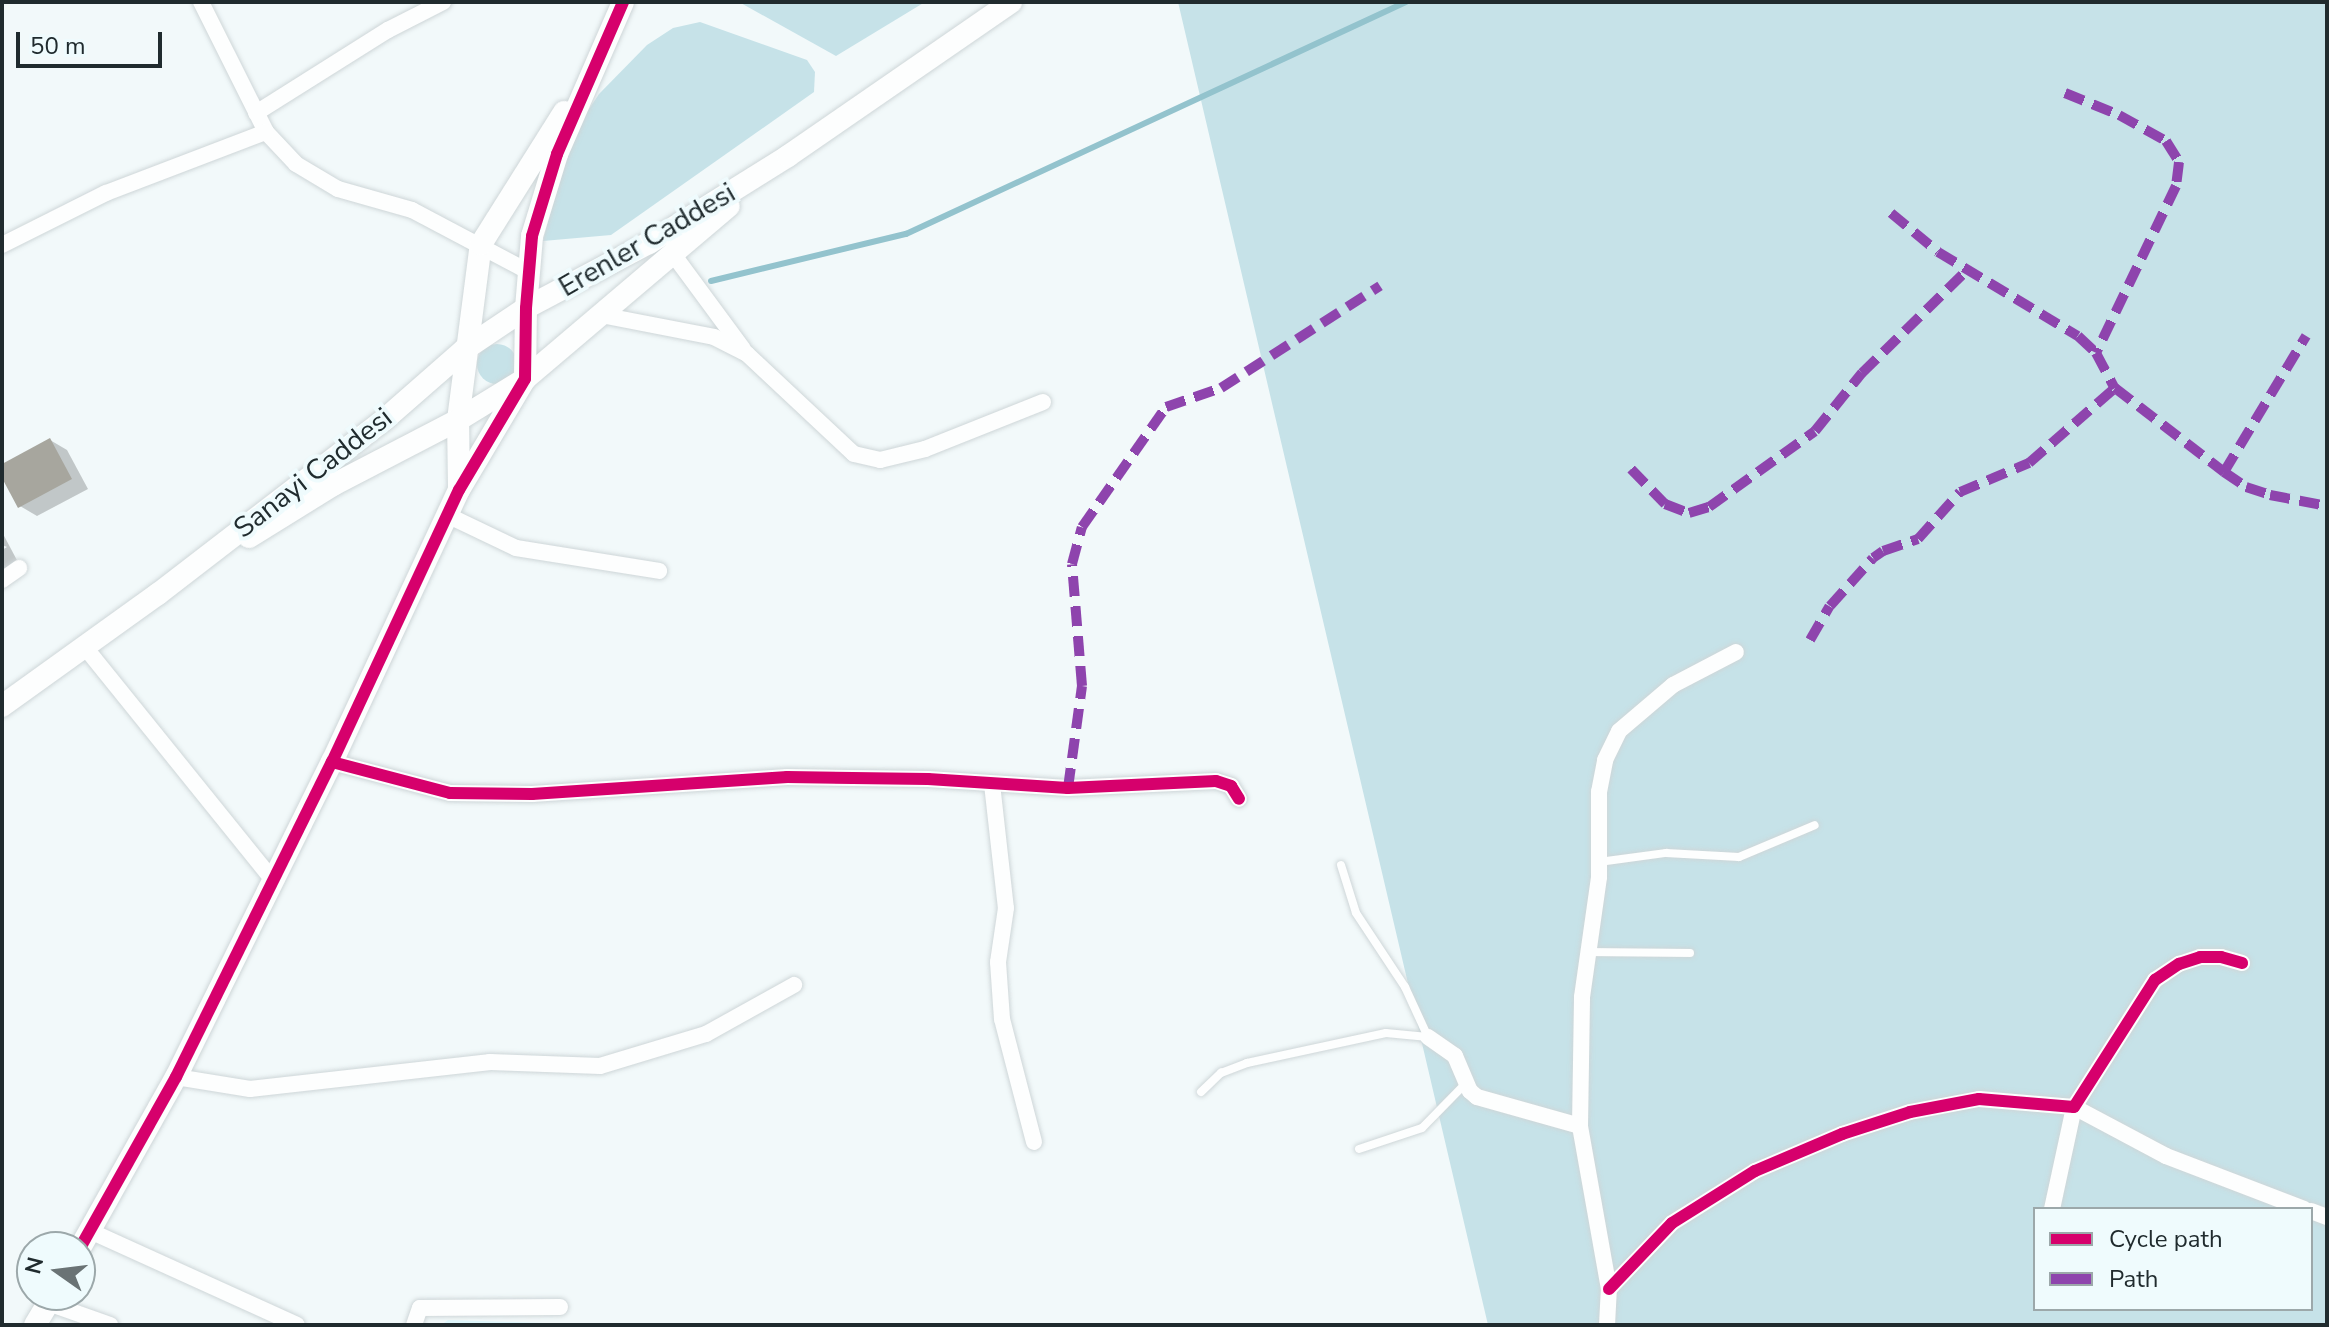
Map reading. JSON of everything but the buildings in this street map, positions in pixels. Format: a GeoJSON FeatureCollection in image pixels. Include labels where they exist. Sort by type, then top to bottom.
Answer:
{"type":"FeatureCollection","features":[{"type":"Feature","properties":{"kind":"main road"},"geometry":{"type":"LineString","coordinates":[[90,1231],[176,1077],[332,762],[459,490],[525,379],[526,308],[532,236],[557,154],[623,2]]}},
{"type":"Feature","properties":{"kind":"main road","name":"Erenler Caddesi"},"geometry":{"type":"LineString","coordinates":[[465,349],[526,308],[649,243],[788,156],[1011,2]]}},
{"type":"Feature","properties":{"kind":"main road"},"geometry":{"type":"LineString","coordinates":[[459,490],[458,420],[481,244],[596,60]]}},
{"type":"Feature","properties":{"kind":"main road","name":"Erenler Caddesi"},"geometry":{"type":"LineString","coordinates":[[525,379],[788,156]]}},
{"type":"Feature","properties":{"kind":"main road"},"geometry":{"type":"LineString","coordinates":[[529,272],[577,281]]}},
{"type":"Feature","properties":{"kind":"main road","name":"Sanayi Caddesi"},"geometry":{"type":"LineString","coordinates":[[2,706],[158,594],[384,420],[465,349]]}},
{"type":"Feature","properties":{"kind":"main road","name":"Sanayi Caddesi"},"geometry":{"type":"LineString","coordinates":[[158,594],[333,485],[458,420],[525,379]]}},
{"type":"Feature","properties":{"kind":"street"},"geometry":{"type":"LineString","coordinates":[[201,2],[266,132],[296,164],[338,189],[412,210],[529,272]]}},
{"type":"Feature","properties":{"kind":"street"},"geometry":{"type":"LineString","coordinates":[[256,113],[388,30],[443,2]]}},
{"type":"Feature","properties":{"kind":"street"},"geometry":{"type":"LineString","coordinates":[[2,245],[106,193],[266,132]]}},
{"type":"Feature","properties":{"kind":"street"},"geometry":{"type":"LineString","coordinates":[[673,254],[747,354],[854,454],[880,460],[925,449],[1043,402]]}},
{"type":"Feature","properties":{"kind":"street"},"geometry":{"type":"LineString","coordinates":[[601,315],[714,337],[747,354]]}},
{"type":"Feature","properties":{"kind":"street"},"geometry":{"type":"LineString","coordinates":[[447,515],[516,548],[659,571]]}},
{"type":"Feature","properties":{"kind":"street"},"geometry":{"type":"LineString","coordinates":[[2,580],[19,568]]}},
{"type":"Feature","properties":{"kind":"street"},"geometry":{"type":"LineString","coordinates":[[84,646],[273,880]]}},
{"type":"Feature","properties":{"kind":"street"},"geometry":{"type":"LineString","coordinates":[[1607,1325],[1609,1289],[1580,1126],[1582,997],[1599,862],[1599,792],[1605,760],[1619,731],[1673,685],[1736,652]]}},
{"type":"Feature","properties":{"kind":"street"},"geometry":{"type":"LineString","coordinates":[[332,762],[450,793],[532,794],[787,777],[1068,788],[1216,781],[1231,786],[1239,799]]}},
{"type":"Feature","properties":{"kind":"street"},"geometry":{"type":"LineString","coordinates":[[992,784],[1006,908],[998,962],[1002,1019],[1034,1142]]}},
{"type":"Feature","properties":{"kind":"street"},"geometry":{"type":"LineString","coordinates":[[2052,1207],[2074,1107],[2155,980],[2179,964],[2200,957],[2221,957],[2242,963]]}},
{"type":"Feature","properties":{"kind":"street"},"geometry":{"type":"LineString","coordinates":[[176,1077],[250,1089],[490,1062],[600,1066],[706,1034],[794,985]]}},
{"type":"Feature","properties":{"kind":"street"},"geometry":{"type":"LineString","coordinates":[[1428,1037],[1455,1056],[1470,1091],[1485,1101],[1580,1126]]}},
{"type":"Feature","properties":{"kind":"street"},"geometry":{"type":"LineString","coordinates":[[1609,1289],[1672,1223],[1755,1171],[1842,1134],[1910,1112],[1979,1099],[2074,1107],[2166,1156],[2299,1207]]}},
{"type":"Feature","properties":{"kind":"street"},"geometry":{"type":"LineString","coordinates":[[96,1244],[297,1325]]}},
{"type":"Feature","properties":{"kind":"street"},"geometry":{"type":"LineString","coordinates":[[414,1325],[420,1308],[560,1307]]}},
{"type":"Feature","properties":{"kind":"street"},"geometry":{"type":"LineString","coordinates":[[78,1311],[110,1325]]}},
{"type":"Feature","properties":{"kind":"lane"},"geometry":{"type":"LineString","coordinates":[[1599,862],[1666,853],[1739,857],[1815,825]]}},
{"type":"Feature","properties":{"kind":"lane"},"geometry":{"type":"LineString","coordinates":[[1341,865],[1356,913],[1405,987],[1428,1037]]}},
{"type":"Feature","properties":{"kind":"lane"},"geometry":{"type":"LineString","coordinates":[[1589,952],[1690,953]]}},
{"type":"Feature","properties":{"kind":"lane"},"geometry":{"type":"LineString","coordinates":[[1201,1092],[1221,1073],[1247,1063],[1386,1033],[1428,1037]]}},
{"type":"Feature","properties":{"kind":"lane"},"geometry":{"type":"LineString","coordinates":[[1359,1149],[1422,1128],[1466,1083]]}},
{"type":"Feature","properties":{"kind":"shaded area"},"geometry":{"type":"Polygon","coordinates":[[[739,2],[925,2],[836,56],[739,2]]]}},
{"type":"Feature","properties":{"kind":"shaded area"},"geometry":{"type":"Polygon","coordinates":[[[1178,2],[2327,2],[2327,1325],[1488,1325],[1178,2]]]}},
{"type":"Feature","properties":{"kind":"shaded area"},"geometry":{"type":"Polygon","coordinates":[[[700,22],[807,60],[815,72],[814,92],[611,235],[543,241],[561,171],[585,115],[599,94],[647,45],[673,28],[700,22]]]}},
{"type":"Feature","properties":{"kind":"shaded area"},"geometry":{"type":"Polygon","coordinates":[[[497,344],[511,350],[517,364],[511,378],[497,384],[483,378],[477,364],[483,350],[497,344]]]}},
{"type":"Feature","properties":{"kind":"shaded area"},"geometry":{"type":"Polygon","coordinates":[[[448,1320],[545,1323],[551,1325],[441,1325],[448,1320]]]}},
{"type":"Feature","properties":{"kind":"waterway"},"geometry":{"type":"LineString","coordinates":[[711,281],[906,234],[1406,2]]}},
{"type":"Feature","properties":{"kind":"marked path"},"geometry":{"type":"LineString","coordinates":[[2065,93],[2119,115],[2166,141],[2179,162],[2176,186],[2096,353]]}},
{"type":"Feature","properties":{"kind":"marked path"},"geometry":{"type":"LineString","coordinates":[[1891,213],[1938,252],[2078,336],[2096,353],[2115,388],[2246,487],[2327,506]]}},
{"type":"Feature","properties":{"kind":"marked path"},"geometry":{"type":"LineString","coordinates":[[1631,469],[1665,504],[1689,513],[1709,507],[1815,431],[1862,373],[1967,270]]}},
{"type":"Feature","properties":{"kind":"marked path"},"geometry":{"type":"LineString","coordinates":[[1068,788],[1082,686],[1072,564],[1082,527],[1166,407],[1221,388],[1380,286]]}},
{"type":"Feature","properties":{"kind":"marked path"},"geometry":{"type":"LineString","coordinates":[[2224,472],[2306,336]]}},
{"type":"Feature","properties":{"kind":"marked path"},"geometry":{"type":"LineString","coordinates":[[1810,640],[1830,606],[1873,558],[1883,551],[1918,539],[1960,492],[2029,463],[2115,388]]}},
{"type":"Feature","properties":{"kind":"cycle path"},"geometry":{"type":"LineString","coordinates":[[90,1231],[176,1077],[332,762],[459,490],[525,379],[526,308],[532,236],[557,154],[623,2]]}},
{"type":"Feature","properties":{"kind":"cycle path"},"geometry":{"type":"LineString","coordinates":[[332,762],[450,793],[532,794],[787,777],[928,779],[1068,788],[1216,781],[1231,786],[1239,799]]}},
{"type":"Feature","properties":{"kind":"cycle path"},"geometry":{"type":"LineString","coordinates":[[1609,1289],[1672,1223],[1755,1171],[1842,1134],[1910,1112],[1979,1099],[2074,1107],[2155,980],[2179,964],[2200,957],[2221,957],[2242,963]]}}]}
